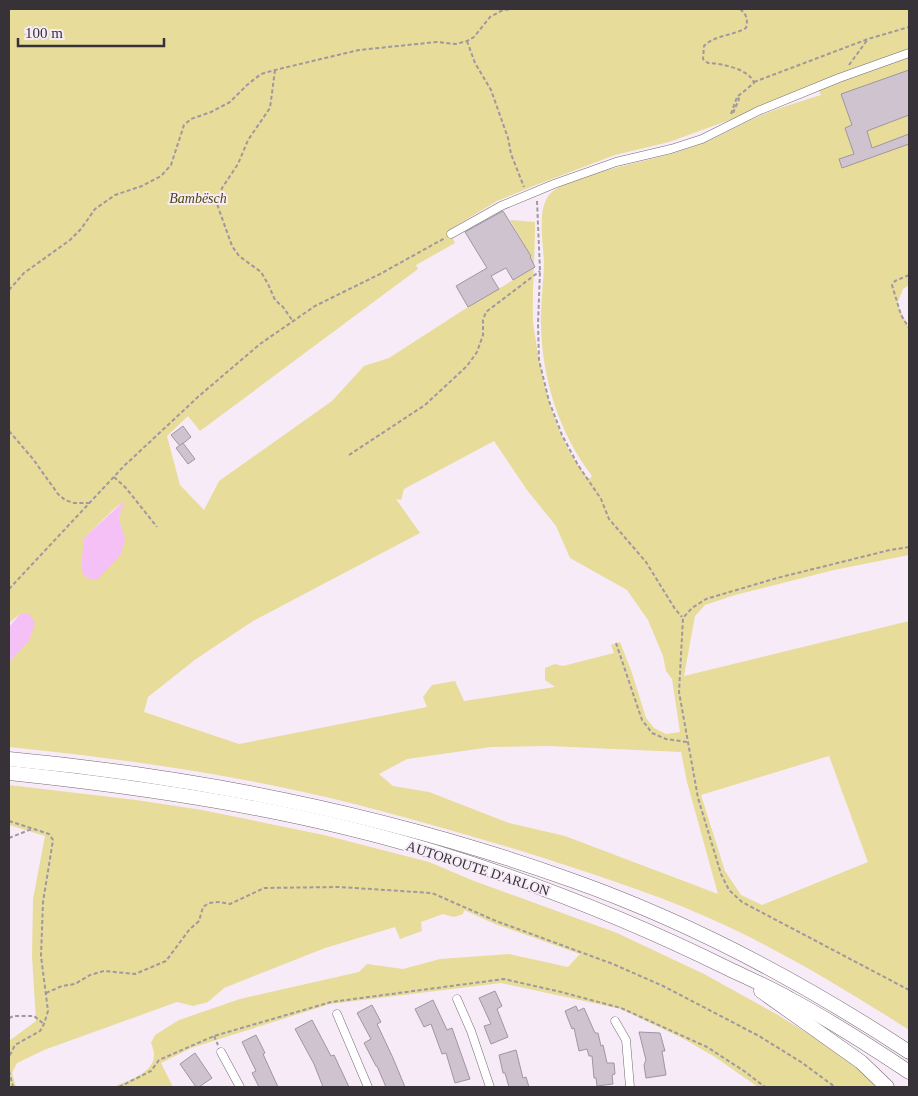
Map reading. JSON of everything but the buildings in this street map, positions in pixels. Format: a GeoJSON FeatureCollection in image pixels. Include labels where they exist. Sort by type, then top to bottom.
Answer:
{"type":"FeatureCollection","features":[{"type":"Feature","properties":{"kind":"highway","name":"AUTOROUTE D'ARLON"},"geometry":{"type":"LineString","coordinates":[[9,759],[137,774],[263,795],[326,808],[429,834],[573,880],[720,943],[852,1014],[909,1052]]}},
{"type":"Feature","properties":{"kind":"highway","name":"AUTOROUTE D'ARLON"},"geometry":{"type":"LineString","coordinates":[[9,773],[138,789],[265,811],[327,824],[432,851],[497,871],[638,926],[744,976],[789,998],[845,1030],[909,1072]]}},
{"type":"Feature","properties":{"kind":"highway"},"geometry":{"type":"LineString","coordinates":[[744,976],[770,999],[822,1033],[861,1062],[887,1087]]}},
{"type":"Feature","properties":{"kind":"street"},"geometry":{"type":"LineString","coordinates":[[451,234],[501,206],[537,191],[616,162],[671,149],[702,139],[758,111],[909,53]]}},
{"type":"Feature","properties":{"kind":"street"},"geometry":{"type":"LineString","coordinates":[[457,999],[471,1030],[490,1087]]}},
{"type":"Feature","properties":{"kind":"street"},"geometry":{"type":"LineString","coordinates":[[337,1014],[368,1087]]}},
{"type":"Feature","properties":{"kind":"street"},"geometry":{"type":"LineString","coordinates":[[615,1021],[626,1040],[630,1087]]}},
{"type":"Feature","properties":{"kind":"street"},"geometry":{"type":"LineString","coordinates":[[221,1052],[240,1087]]}},
{"type":"Feature","properties":{"kind":"path"},"geometry":{"type":"LineString","coordinates":[[9,290],[24,273],[70,240],[82,229],[94,209],[115,195],[142,186],[161,176],[170,166],[184,125],[191,119],[211,112],[230,102],[247,84],[261,74],[359,50],[437,42],[456,44],[474,37],[490,17],[510,9]]}},
{"type":"Feature","properties":{"kind":"path"},"geometry":{"type":"LineString","coordinates":[[740,9],[746,13],[748,21],[746,28],[710,40],[704,46],[703,58],[708,63],[729,66],[745,73],[753,78],[754,83]]}},
{"type":"Feature","properties":{"kind":"path"},"geometry":{"type":"LineString","coordinates":[[731,115],[737,97],[754,83],[868,39],[909,27]]}},
{"type":"Feature","properties":{"kind":"path"},"geometry":{"type":"LineString","coordinates":[[840,78],[868,39]]}},
{"type":"Feature","properties":{"kind":"path"},"geometry":{"type":"LineString","coordinates":[[467,41],[475,63],[491,90],[508,138],[511,154],[527,195]]}},
{"type":"Feature","properties":{"kind":"path"},"geometry":{"type":"LineString","coordinates":[[275,70],[270,108],[248,140],[238,164],[222,188],[217,204],[232,246],[239,256],[260,272],[275,300],[283,307],[292,320]]}},
{"type":"Feature","properties":{"kind":"path"},"geometry":{"type":"LineString","coordinates":[[728,126],[739,99],[737,97]]}},
{"type":"Feature","properties":{"kind":"path"},"geometry":{"type":"LineString","coordinates":[[537,191],[540,271],[539,360],[549,401],[562,435],[578,465],[601,499],[609,519],[646,562],[675,609],[683,618]]}},
{"type":"Feature","properties":{"kind":"path"},"geometry":{"type":"LineString","coordinates":[[9,589],[114,477],[226,372],[260,344],[292,320],[315,306],[380,274],[451,234]]}},
{"type":"Feature","properties":{"kind":"path"},"geometry":{"type":"LineString","coordinates":[[349,455],[425,405],[467,366],[477,352],[483,335],[483,320],[486,312],[540,271]]}},
{"type":"Feature","properties":{"kind":"path"},"geometry":{"type":"LineString","coordinates":[[909,275],[895,280],[892,285],[901,315],[909,328]]}},
{"type":"Feature","properties":{"kind":"path"},"geometry":{"type":"LineString","coordinates":[[9,431],[33,459],[58,494],[65,500],[74,503],[90,503]]}},
{"type":"Feature","properties":{"kind":"path"},"geometry":{"type":"LineString","coordinates":[[114,477],[126,488],[157,527]]}},
{"type":"Feature","properties":{"kind":"path"},"geometry":{"type":"LineString","coordinates":[[909,547],[786,575],[706,599],[692,608],[683,618],[679,692],[698,798],[721,874],[729,890],[742,902],[909,990]]}},
{"type":"Feature","properties":{"kind":"path"},"geometry":{"type":"LineString","coordinates":[[616,644],[642,720],[652,733],[666,739],[688,742]]}},
{"type":"Feature","properties":{"kind":"path"},"geometry":{"type":"LineString","coordinates":[[9,821],[49,834],[53,840],[44,902],[41,956],[48,1011],[40,1031],[15,1045],[9,1057]]}},
{"type":"Feature","properties":{"kind":"path"},"geometry":{"type":"LineString","coordinates":[[9,838],[34,828]]}},
{"type":"Feature","properties":{"kind":"path"},"geometry":{"type":"LineString","coordinates":[[46,993],[62,986],[75,984],[90,975],[104,971],[135,974],[166,961],[189,930],[199,921],[203,907],[209,903],[230,904],[264,888],[339,887],[432,893],[496,921],[612,964],[663,986],[759,1036],[802,1062],[835,1087]]}},
{"type":"Feature","properties":{"kind":"path"},"geometry":{"type":"LineString","coordinates":[[9,1018],[14,1016],[34,1016],[44,1024]]}},
{"type":"Feature","properties":{"kind":"path"},"geometry":{"type":"LineString","coordinates":[[119,1087],[151,1071],[159,1060]]}},
{"type":"Feature","properties":{"kind":"path"},"geometry":{"type":"LineString","coordinates":[[9,1071],[13,1087]]}},
{"type":"Feature","properties":{"kind":"green space","name":"Bambësch"},"geometry":{"type":"Polygon","coordinates":[[[9,9],[909,9],[909,285],[903,289],[897,304],[909,328],[909,555],[834,570],[735,595],[705,605],[695,616],[684,676],[909,621],[909,1030],[811,970],[709,918],[637,889],[515,849],[423,822],[251,781],[130,761],[9,747],[9,662],[29,641],[20,614],[9,623],[9,9]],[[818,88],[669,142],[615,155],[536,185],[497,201],[449,230],[455,243],[416,265],[418,269],[200,431],[188,416],[167,436],[180,485],[204,510],[219,481],[332,401],[364,366],[389,358],[468,307],[534,268],[533,322],[537,349],[554,418],[569,450],[589,479],[592,476],[570,442],[554,405],[542,345],[541,309],[544,261],[542,215],[547,198],[560,187],[580,178],[685,150],[780,108],[821,95],[818,88]],[[494,441],[404,489],[401,500],[396,499],[420,533],[253,621],[196,659],[148,697],[144,712],[239,744],[427,707],[423,697],[432,685],[455,681],[464,701],[555,687],[545,680],[545,668],[555,664],[563,666],[614,653],[611,645],[620,642],[646,718],[654,728],[666,734],[680,732],[672,679],[666,671],[663,656],[648,620],[627,590],[570,558],[556,526],[527,490],[494,441]],[[123,502],[84,538],[119,519],[123,502]],[[548,746],[491,747],[407,759],[379,774],[393,786],[429,792],[509,823],[565,836],[718,894],[687,782],[681,752],[548,746]],[[829,756],[701,795],[725,871],[741,895],[762,905],[868,862],[829,756]]]}},
{"type":"Feature","properties":{"kind":"green space"},"geometry":{"type":"Polygon","coordinates":[[[510,220],[535,222],[534,265],[510,220]]]}},
{"type":"Feature","properties":{"kind":"green space"},"geometry":{"type":"Polygon","coordinates":[[[9,785],[202,810],[324,835],[429,862],[474,881],[617,933],[704,974],[778,1015],[818,1040],[856,1067],[876,1087],[758,1087],[715,1057],[684,1039],[621,1009],[501,983],[330,1004],[191,1048],[161,1063],[173,1087],[113,1087],[132,1079],[150,1066],[154,1054],[151,1043],[155,1035],[179,1020],[240,999],[359,972],[367,964],[403,969],[440,959],[509,954],[568,967],[580,954],[495,924],[464,910],[463,914],[454,917],[443,914],[421,922],[422,931],[400,939],[395,927],[325,948],[224,988],[208,1002],[193,1006],[177,1002],[44,1050],[17,1063],[12,1073],[16,1087],[9,1087],[9,1041],[36,1021],[32,956],[33,899],[45,836],[9,825],[9,785]]]}},
{"type":"Feature","properties":{"kind":"shaded area"},"geometry":{"type":"Polygon","coordinates":[[[124,501],[119,519],[125,539],[121,554],[97,580],[86,578],[81,569],[84,538],[124,501]]]}},
{"type":"Feature","properties":{"kind":"shaded area"},"geometry":{"type":"Polygon","coordinates":[[[20,614],[29,614],[35,623],[29,641],[9,662],[9,627],[20,614]]]}}]}
